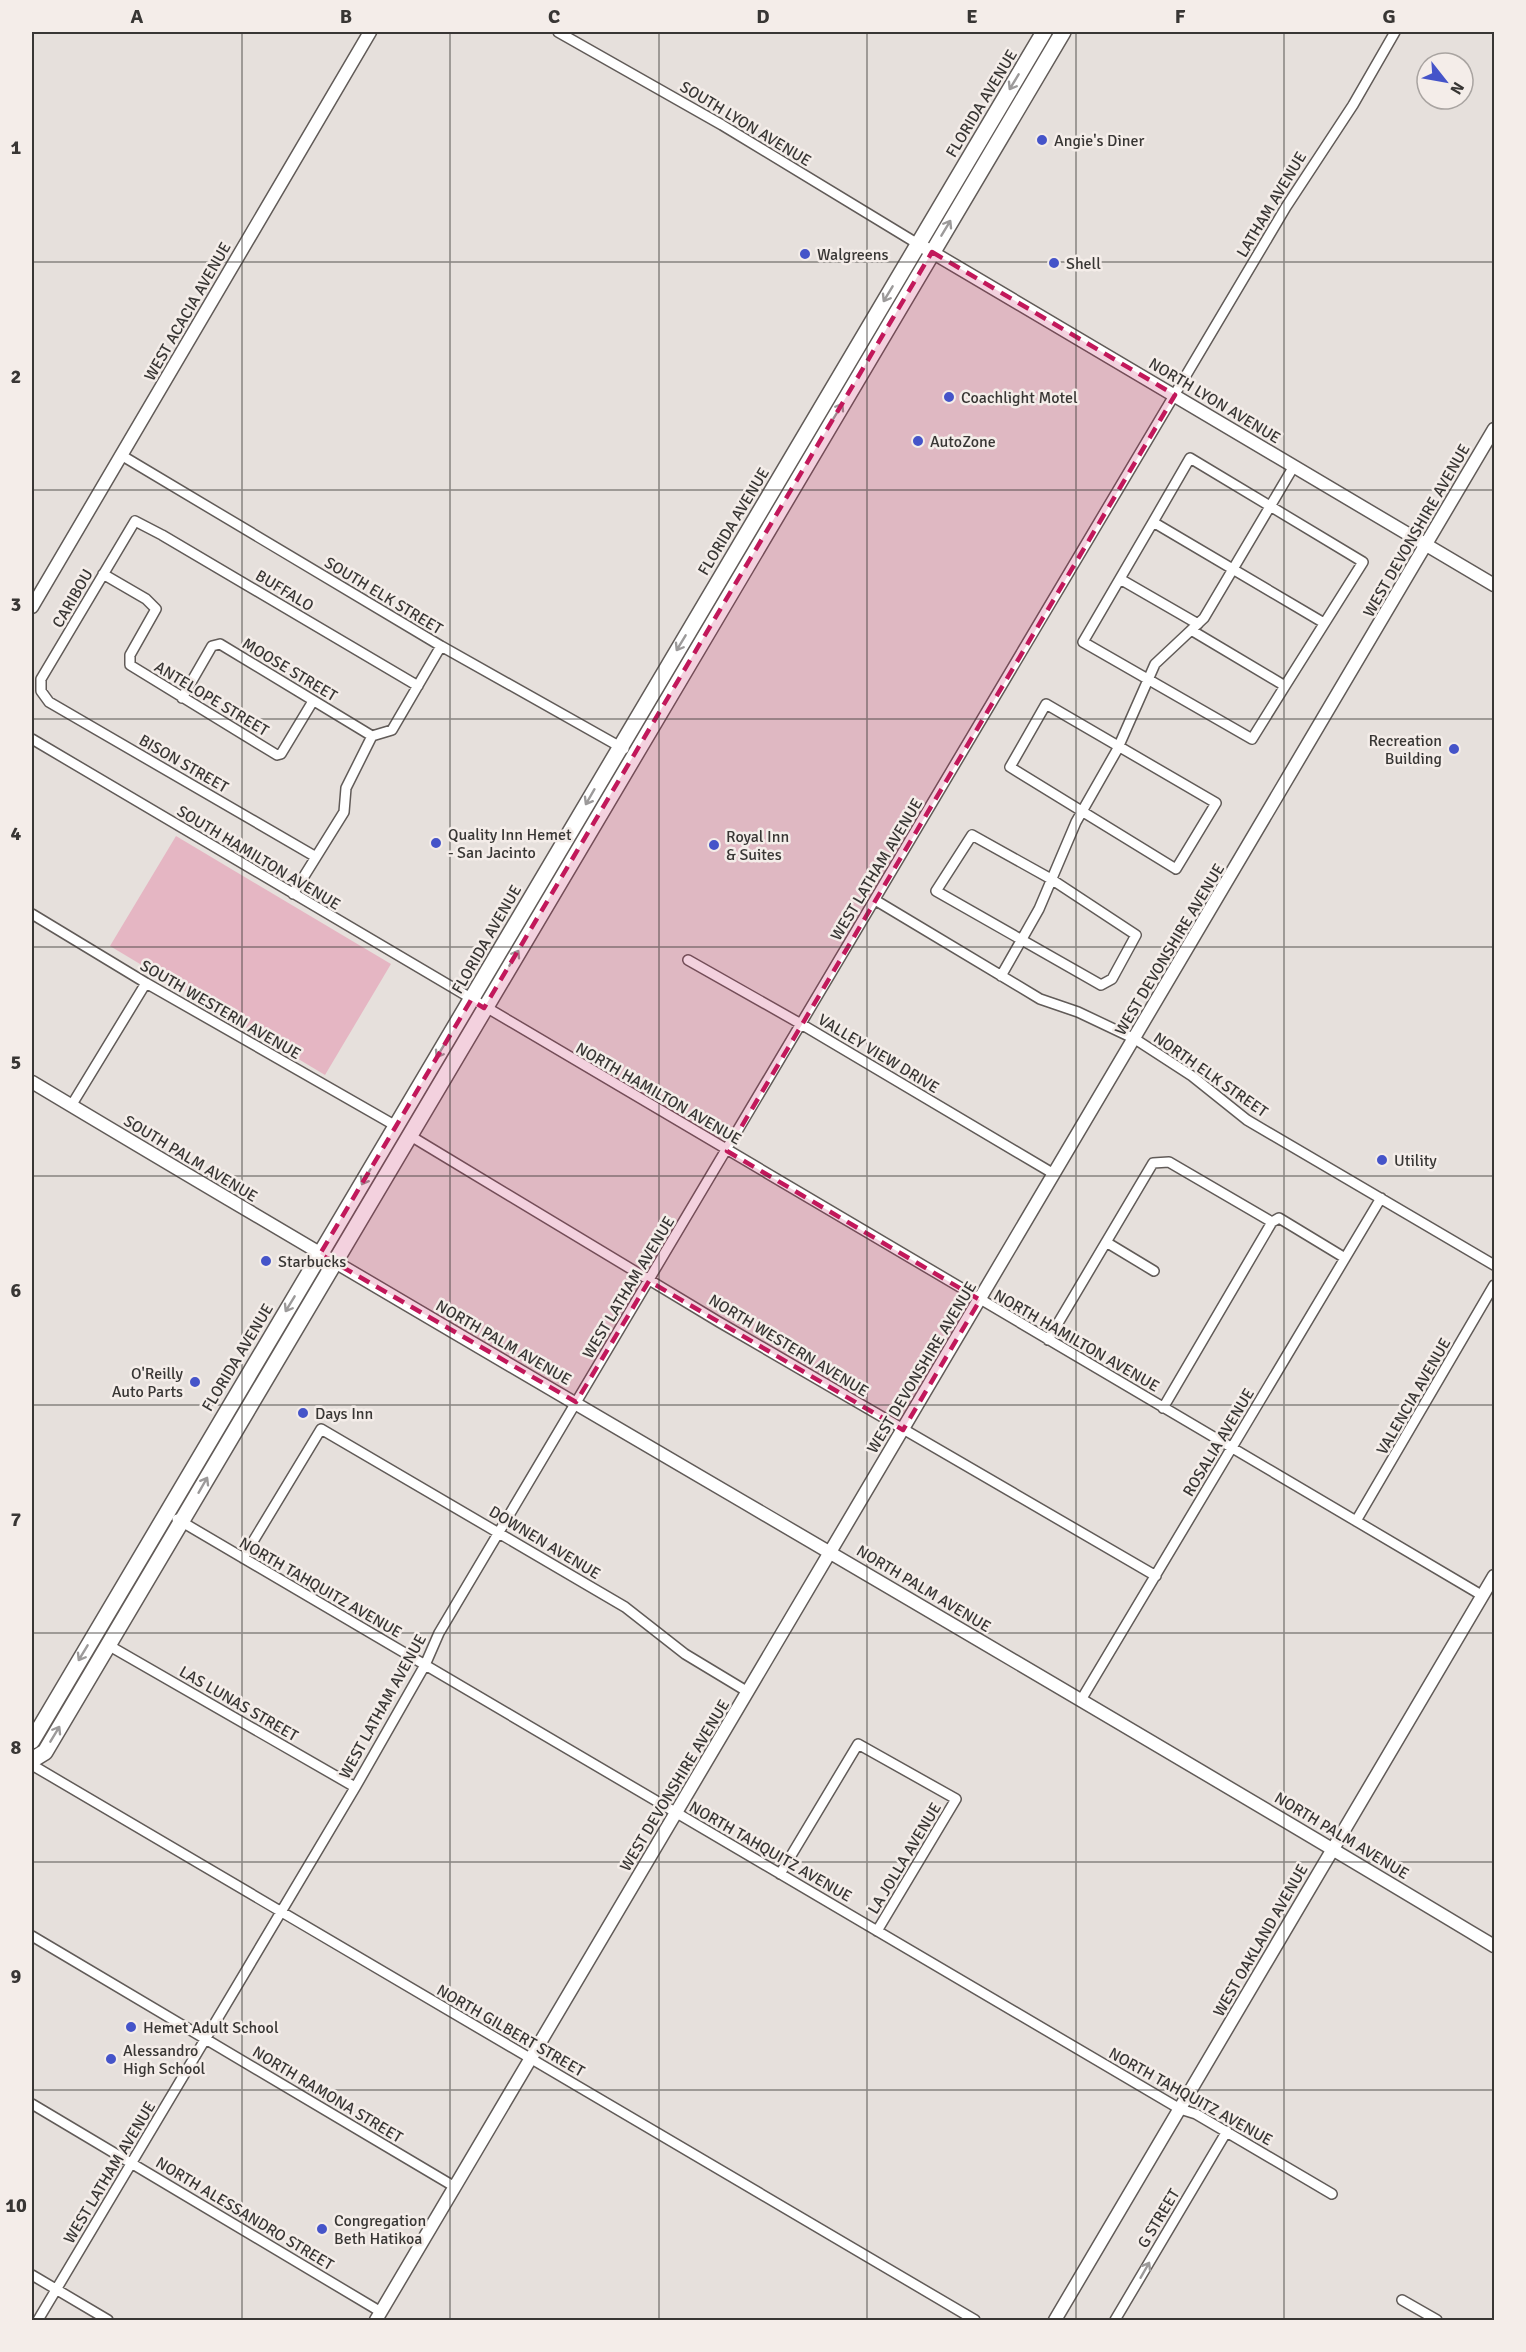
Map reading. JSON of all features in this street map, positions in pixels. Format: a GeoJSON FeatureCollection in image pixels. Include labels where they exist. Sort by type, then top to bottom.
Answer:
{"type":"FeatureCollection","features":[{"type":"Feature","properties":{"kind":"main road","name":"FLORIDA AVENUE"},"geometry":{"type":"LineString","coordinates":[[32,1760],[45,1752],[271,1370],[334,1262],[471,1000],[1044,32]]}},
{"type":"Feature","properties":{"kind":"main road","name":"FLORIDA AVENUE"},"geometry":{"type":"LineString","coordinates":[[32,1741],[320,1254],[484,1008],[1063,32]]}},
{"type":"Feature","properties":{"kind":"main road"},"geometry":{"type":"LineString","coordinates":[[734,588],[728,584],[732,574],[783,484],[798,447]]}},
{"type":"Feature","properties":{"kind":"main road"},"geometry":{"type":"LineString","coordinates":[[108,1645],[102,1637],[129,1591],[132,1570]]}},
{"type":"Feature","properties":{"kind":"street","name":"WEST ACACIA AVENUE"},"geometry":{"type":"LineString","coordinates":[[32,608],[370,32]]}},
{"type":"Feature","properties":{"kind":"street","name":"SOUTH LYON AVENUE"},"geometry":{"type":"LineString","coordinates":[[558,32],[722,124],[918,244]]}},
{"type":"Feature","properties":{"kind":"street","name":"LATHAM AVENUE"},"geometry":{"type":"LineString","coordinates":[[1175,394],[1310,167],[1353,105],[1395,32]]}},
{"type":"Feature","properties":{"kind":"street","name":"NORTH LYON AVENUE"},"geometry":{"type":"LineString","coordinates":[[918,244],[1175,394],[1494,585]]}},
{"type":"Feature","properties":{"kind":"street","name":"WEST LATHAM AVENUE"},"geometry":{"type":"LineString","coordinates":[[38,2320],[282,1912],[499,1532],[1175,394]]}},
{"type":"Feature","properties":{"kind":"street","name":"WEST DEVONSHIRE AVENUE"},"geometry":{"type":"LineString","coordinates":[[378,2316],[1494,429]]}},
{"type":"Feature","properties":{"kind":"street","name":"SOUTH ELK STREET"},"geometry":{"type":"LineString","coordinates":[[121,455],[441,646],[634,756]]}},
{"type":"Feature","properties":{"kind":"street"},"geometry":{"type":"LineString","coordinates":[[1190,458],[1271,506],[1363,562],[1252,739],[1083,642],[1190,458]]}},
{"type":"Feature","properties":{"kind":"street"},"geometry":{"type":"LineString","coordinates":[[1001,976],[1039,909],[1082,811],[1119,745],[1155,664],[1204,618],[1294,466]]}},
{"type":"Feature","properties":{"kind":"street","name":"CARIBOU"},"geometry":{"type":"LineString","coordinates":[[41,691],[41,680],[135,522]]}},
{"type":"Feature","properties":{"kind":"street","name":"BUFFALO"},"geometry":{"type":"LineString","coordinates":[[135,522],[162,535],[418,686]]}},
{"type":"Feature","properties":{"kind":"street"},"geometry":{"type":"LineString","coordinates":[[1153,522],[1324,623]]}},
{"type":"Feature","properties":{"kind":"street","name":"ANTELOPE STREET"},"geometry":{"type":"LineString","coordinates":[[103,574],[146,599],[156,609],[130,655],[129,665],[182,698],[277,755],[281,754],[313,701]]}},
{"type":"Feature","properties":{"kind":"street"},"geometry":{"type":"LineString","coordinates":[[1120,579],[1285,686]]}},
{"type":"Feature","properties":{"kind":"street","name":"MOOSE STREET"},"geometry":{"type":"LineString","coordinates":[[182,698],[212,646],[220,644],[372,736]]}},
{"type":"Feature","properties":{"kind":"street"},"geometry":{"type":"LineString","coordinates":[[293,894],[344,812],[346,789],[372,736],[392,730],[441,646]]}},
{"type":"Feature","properties":{"kind":"street","name":"BISON STREET"},"geometry":{"type":"LineString","coordinates":[[41,691],[49,702],[316,856]]}},
{"type":"Feature","properties":{"kind":"street"},"geometry":{"type":"LineString","coordinates":[[1046,704],[1216,803],[1176,869],[1082,811],[1010,767],[1046,704]]}},
{"type":"Feature","properties":{"kind":"street","name":"SOUTH HAMILTON AVENUE"},"geometry":{"type":"LineString","coordinates":[[32,739],[471,1000]]}},
{"type":"Feature","properties":{"kind":"street"},"geometry":{"type":"LineString","coordinates":[[972,835],[1051,879],[1136,935],[1112,979],[1101,985],[1021,941],[936,891],[972,835]]}},
{"type":"Feature","properties":{"kind":"street","name":"NORTH ELK STREET"},"geometry":{"type":"LineString","coordinates":[[875,900],[1040,999],[1078,1012],[1135,1039],[1192,1076],[1247,1120],[1494,1264]]}},
{"type":"Feature","properties":{"kind":"street","name":"SOUTH WESTERN AVENUE"},"geometry":{"type":"LineString","coordinates":[[32,914],[146,983],[403,1131]]}},
{"type":"Feature","properties":{"kind":"street","name":"VALLEY VIEW DRIVE"},"geometry":{"type":"LineString","coordinates":[[688,960],[1054,1174]]}},
{"type":"Feature","properties":{"kind":"street"},"geometry":{"type":"LineString","coordinates":[[71,1106],[146,983]]}},
{"type":"Feature","properties":{"kind":"street","name":"NORTH HAMILTON AVENUE"},"geometry":{"type":"LineString","coordinates":[[471,1000],[1483,1596]]}},
{"type":"Feature","properties":{"kind":"street","name":"SOUTH PALM AVENUE"},"geometry":{"type":"LineString","coordinates":[[32,1082],[334,1262]]}},
{"type":"Feature","properties":{"kind":"street","name":"NORTH WESTERN AVENUE"},"geometry":{"type":"LineString","coordinates":[[403,1131],[649,1281],[1156,1576]]}},
{"type":"Feature","properties":{"kind":"street"},"geometry":{"type":"LineString","coordinates":[[1048,1340],[1153,1163],[1169,1162],[1272,1222]]}},
{"type":"Feature","properties":{"kind":"street","name":"ROSALIA AVENUE"},"geometry":{"type":"LineString","coordinates":[[1081,1700],[1381,1198]]}},
{"type":"Feature","properties":{"kind":"street"},"geometry":{"type":"LineString","coordinates":[[1163,1408],[1272,1222],[1279,1218],[1345,1258]]}},
{"type":"Feature","properties":{"kind":"street"},"geometry":{"type":"LineString","coordinates":[[1106,1242],[1154,1271]]}},
{"type":"Feature","properties":{"kind":"street","name":"NORTH PALM AVENUE"},"geometry":{"type":"LineString","coordinates":[[334,1262],[831,1552],[1494,1946]]}},
{"type":"Feature","properties":{"kind":"street","name":"VALENCIA AVENUE"},"geometry":{"type":"LineString","coordinates":[[1356,1521],[1494,1285]]}},
{"type":"Feature","properties":{"kind":"street","name":"DOWNEN AVENUE"},"geometry":{"type":"LineString","coordinates":[[243,1558],[321,1429],[625,1607],[685,1654],[748,1692]]}},
{"type":"Feature","properties":{"kind":"street","name":"NORTH TAHQUITZ AVENUE"},"geometry":{"type":"LineString","coordinates":[[166,1512],[1180,2109],[1197,2114],[1332,2194]]}},
{"type":"Feature","properties":{"kind":"street","name":"WEST OAKLAND AVENUE"},"geometry":{"type":"LineString","coordinates":[[1055,2320],[1494,1576]]}},
{"type":"Feature","properties":{"kind":"street","name":"LAS LUNAS STREET"},"geometry":{"type":"LineString","coordinates":[[108,1645],[355,1787]]}},
{"type":"Feature","properties":{"kind":"street","name":"LA JOLLA AVENUE"},"geometry":{"type":"LineString","coordinates":[[780,1874],[858,1744],[956,1799],[877,1931]]}},
{"type":"Feature","properties":{"kind":"street","name":"NORTH GILBERT STREET"},"geometry":{"type":"LineString","coordinates":[[32,1765],[975,2320]]}},
{"type":"Feature","properties":{"kind":"street","name":"NORTH RAMONA STREET"},"geometry":{"type":"LineString","coordinates":[[32,1936],[455,2187]]}},
{"type":"Feature","properties":{"kind":"street","name":"NORTH ALESSANDRO STREET"},"geometry":{"type":"LineString","coordinates":[[32,2104],[378,2316]]}},
{"type":"Feature","properties":{"kind":"street","name":"G STREET"},"geometry":{"type":"LineString","coordinates":[[1115,2320],[1227,2131]]}},
{"type":"Feature","properties":{"kind":"street"},"geometry":{"type":"LineString","coordinates":[[32,2275],[108,2320]]}},
{"type":"Feature","properties":{"kind":"street"},"geometry":{"type":"LineString","coordinates":[[1402,2300],[1437,2320]]}},
{"type":"Feature","properties":{"kind":"highlighted area"},"geometry":{"type":"Polygon","coordinates":[[[932,252],[1175,395],[727,1151],[980,1300],[903,1430],[649,1281],[576,1402],[320,1254],[471,1000],[484,1008],[932,252]]]}},
{"type":"Feature","properties":{"kind":"shaded area"},"geometry":{"type":"Polygon","coordinates":[[[176,836],[391,964],[325,1075],[110,946],[176,836]]]}},
{"type":"Feature","properties":{"kind":"place","name":"Angie's Diner"},"geometry":{"type":"Point","coordinates":[1042,140]}},
{"type":"Feature","properties":{"kind":"place","name":"Walgreens"},"geometry":{"type":"Point","coordinates":[805,254]}},
{"type":"Feature","properties":{"kind":"place","name":"Shell"},"geometry":{"type":"Point","coordinates":[1054,263]}},
{"type":"Feature","properties":{"kind":"place","name":"Coachlight Motel"},"geometry":{"type":"Point","coordinates":[949,397]}},
{"type":"Feature","properties":{"kind":"place","name":"AutoZone"},"geometry":{"type":"Point","coordinates":[918,441]}},
{"type":"Feature","properties":{"kind":"place","name":"Recreation Building"},"geometry":{"type":"Point","coordinates":[1454,749]}},
{"type":"Feature","properties":{"kind":"place","name":"Quality Inn Hemet - San Jacinto"},"geometry":{"type":"Point","coordinates":[436,843]}},
{"type":"Feature","properties":{"kind":"place","name":"Royal Inn & Suites"},"geometry":{"type":"Point","coordinates":[714,845]}},
{"type":"Feature","properties":{"kind":"place","name":"Utility"},"geometry":{"type":"Point","coordinates":[1382,1160]}},
{"type":"Feature","properties":{"kind":"place","name":"Starbucks"},"geometry":{"type":"Point","coordinates":[266,1261]}},
{"type":"Feature","properties":{"kind":"place","name":"O'Reilly Auto Parts"},"geometry":{"type":"Point","coordinates":[195,1382]}},
{"type":"Feature","properties":{"kind":"place","name":"Days Inn"},"geometry":{"type":"Point","coordinates":[303,1413]}},
{"type":"Feature","properties":{"kind":"place","name":"Hemet Adult School"},"geometry":{"type":"Point","coordinates":[131,2027]}},
{"type":"Feature","properties":{"kind":"place","name":"Alessandro High School"},"geometry":{"type":"Point","coordinates":[111,2059]}},
{"type":"Feature","properties":{"kind":"place","name":"Congregation Beth Hatikoa"},"geometry":{"type":"Point","coordinates":[322,2229]}}]}
